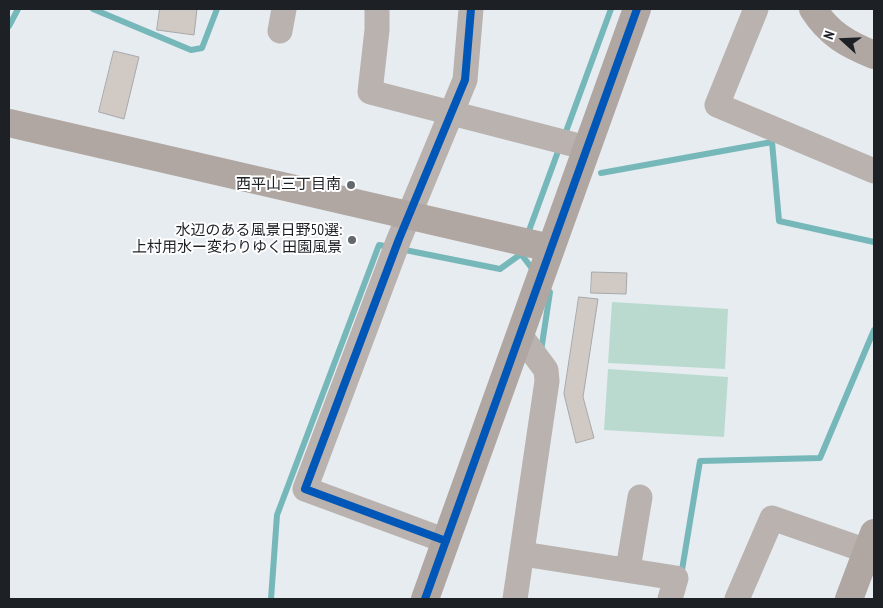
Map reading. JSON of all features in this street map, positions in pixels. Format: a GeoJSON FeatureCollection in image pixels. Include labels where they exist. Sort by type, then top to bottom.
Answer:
{"type":"FeatureCollection","features":[{"type":"Feature","properties":{"kind":"street"},"geometry":{"type":"LineString","coordinates":[[377,9],[377,30],[370,92],[570,144]]}},
{"type":"Feature","properties":{"kind":"street"},"geometry":{"type":"LineString","coordinates":[[446,541],[305,489],[400,237],[465,80],[471,9]]}},
{"type":"Feature","properties":{"kind":"street"},"geometry":{"type":"LineString","coordinates":[[425,599],[520,335],[533,244],[570,144],[637,9]]}},
{"type":"Feature","properties":{"kind":"street"},"geometry":{"type":"LineString","coordinates":[[756,9],[717,105],[874,171]]}},
{"type":"Feature","properties":{"kind":"street"},"geometry":{"type":"LineString","coordinates":[[813,9],[835,35],[848,44],[874,55]]}},
{"type":"Feature","properties":{"kind":"street"},"geometry":{"type":"LineString","coordinates":[[10,128],[400,237],[533,244]]}},
{"type":"Feature","properties":{"kind":"street"},"geometry":{"type":"LineString","coordinates":[[515,599],[548,381],[546,370],[520,335]]}},
{"type":"Feature","properties":{"kind":"street"},"geometry":{"type":"LineString","coordinates":[[628,569],[640,497]]}},
{"type":"Feature","properties":{"kind":"street"},"geometry":{"type":"LineString","coordinates":[[737,599],[772,518],[871,542],[848,599]]}},
{"type":"Feature","properties":{"kind":"street"},"geometry":{"type":"LineString","coordinates":[[522,554],[628,569],[676,578],[670,599]]}},
{"type":"Feature","properties":{"kind":"green space"},"geometry":{"type":"Polygon","coordinates":[[[612,302],[728,309],[725,369],[608,363],[612,302]]]}},
{"type":"Feature","properties":{"kind":"green space"},"geometry":{"type":"Polygon","coordinates":[[[608,369],[728,377],[724,437],[604,430],[608,369]]]}},
{"type":"Feature","properties":{"kind":"building"},"geometry":{"type":"Polygon","coordinates":[[[160,9],[197,9],[194,35],[157,30],[160,9]]]}},
{"type":"Feature","properties":{"kind":"building"},"geometry":{"type":"Polygon","coordinates":[[[114,51],[139,57],[124,119],[99,112],[114,51]]]}},
{"type":"Feature","properties":{"kind":"building"},"geometry":{"type":"Polygon","coordinates":[[[592,272],[627,273],[626,294],[591,293],[592,272]]]}},
{"type":"Feature","properties":{"kind":"building"},"geometry":{"type":"Polygon","coordinates":[[[579,297],[598,299],[583,397],[594,438],[576,443],[564,394],[579,297]]]}},
{"type":"Feature","properties":{"kind":"waterway"},"geometry":{"type":"LineString","coordinates":[[9,26],[18,9]]}},
{"type":"Feature","properties":{"kind":"waterway"},"geometry":{"type":"LineString","coordinates":[[93,9],[191,50],[202,48],[217,9]]}},
{"type":"Feature","properties":{"kind":"waterway"},"geometry":{"type":"LineString","coordinates":[[564,137],[611,9]]}},
{"type":"Feature","properties":{"kind":"waterway"},"geometry":{"type":"LineString","coordinates":[[601,173],[772,142],[779,221],[874,242]]}},
{"type":"Feature","properties":{"kind":"waterway"},"geometry":{"type":"LineString","coordinates":[[527,236],[560,146]]}},
{"type":"Feature","properties":{"kind":"waterway"},"geometry":{"type":"LineString","coordinates":[[271,599],[277,515],[379,245],[390,247]]}},
{"type":"Feature","properties":{"kind":"waterway"},"geometry":{"type":"LineString","coordinates":[[400,249],[500,269],[521,254],[522,250]]}},
{"type":"Feature","properties":{"kind":"waterway"},"geometry":{"type":"LineString","coordinates":[[521,254],[534,271]]}},
{"type":"Feature","properties":{"kind":"waterway"},"geometry":{"type":"LineString","coordinates":[[541,351],[550,292],[546,287]]}},
{"type":"Feature","properties":{"kind":"waterway"},"geometry":{"type":"LineString","coordinates":[[681,576],[700,461],[820,458],[874,330]]}},
{"type":"Feature","properties":{"kind":"cycle path"},"geometry":{"type":"LineString","coordinates":[[446,541],[305,489],[399,239],[465,80],[471,9]]}},
{"type":"Feature","properties":{"kind":"cycle path"},"geometry":{"type":"LineString","coordinates":[[425,599],[637,9]]}},
{"type":"Feature","properties":{"kind":"place","name":"西平山三丁目南"},"geometry":{"type":"Point","coordinates":[351,185]}},
{"type":"Feature","properties":{"kind":"place","name":"水辺のある風景日野50選: 上村用水ー変わりゆく田園風景"},"geometry":{"type":"Point","coordinates":[352,240]}}]}
